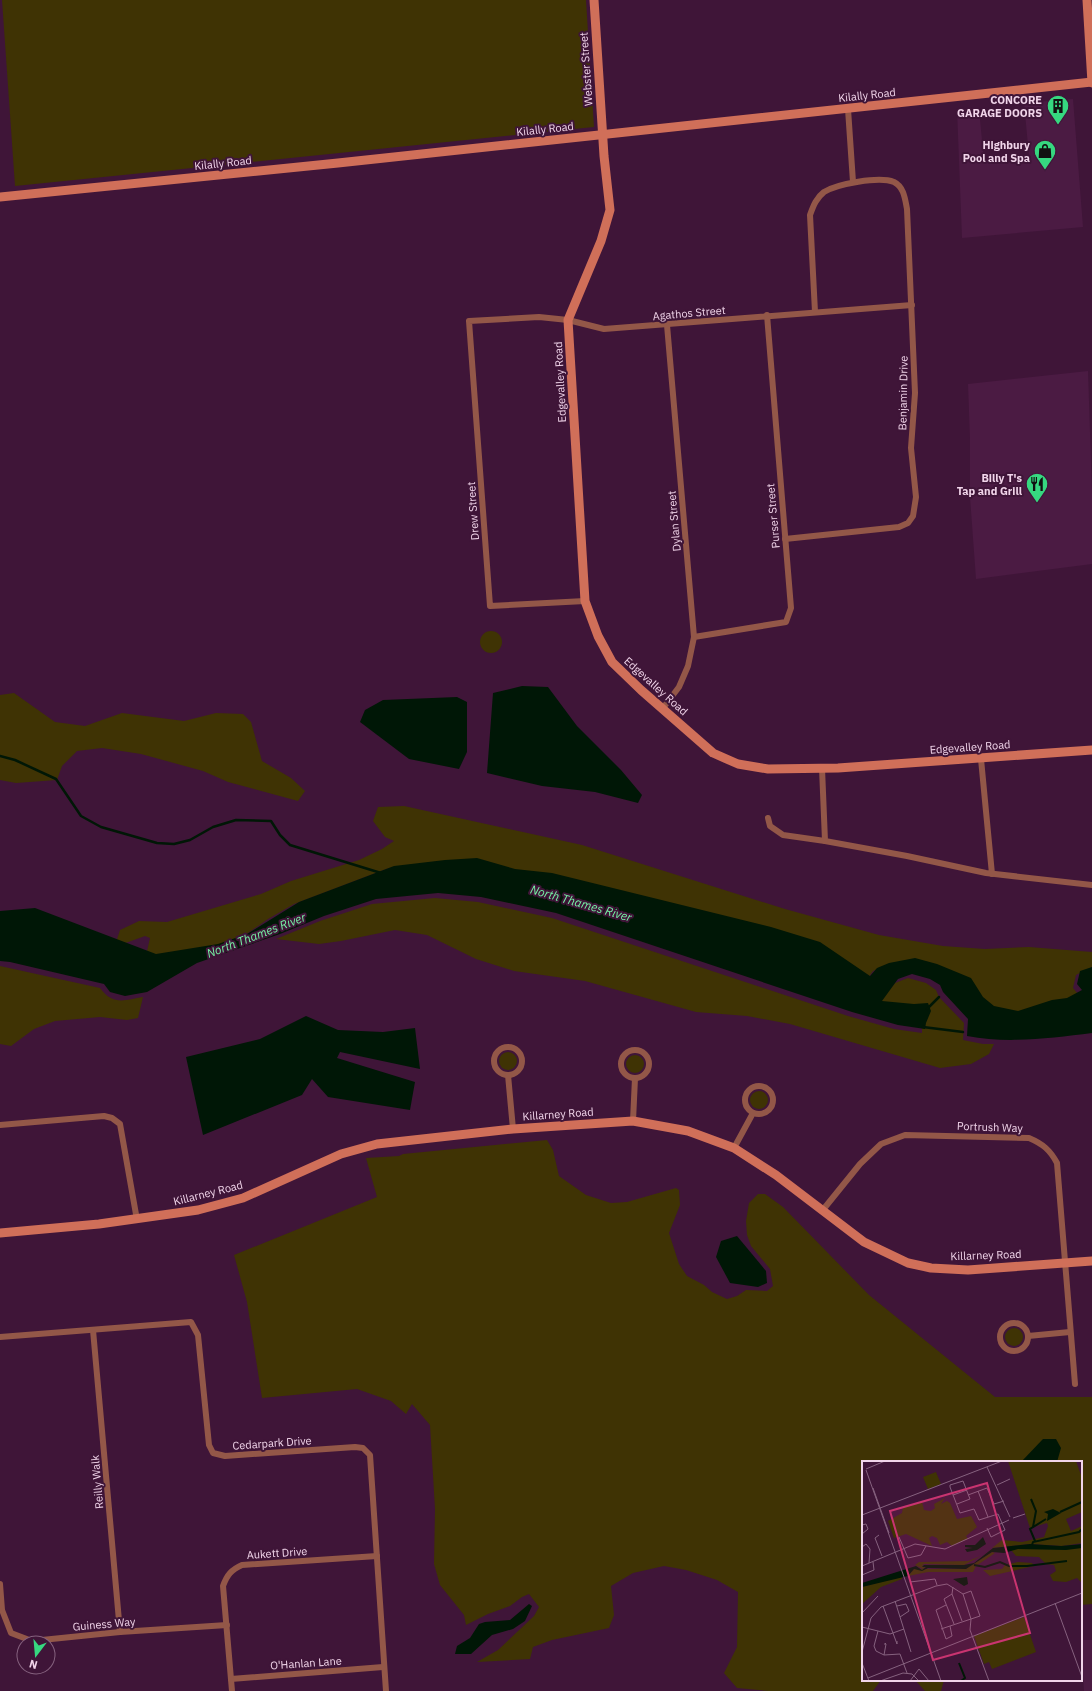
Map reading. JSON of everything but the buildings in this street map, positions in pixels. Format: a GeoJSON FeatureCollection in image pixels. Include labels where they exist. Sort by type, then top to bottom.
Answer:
{"type":"FeatureCollection","features":[{"type":"Feature","properties":{"kind":"street","name":"Webster Street"},"geometry":{"type":"LineString","coordinates":[[594,0],[603,135]]}},
{"type":"Feature","properties":{"kind":"street"},"geometry":{"type":"LineString","coordinates":[[1087,0],[1092,82]]}},
{"type":"Feature","properties":{"kind":"street","name":"Kilally Road"},"geometry":{"type":"LineString","coordinates":[[0,197],[338,164],[1092,82]]}},
{"type":"Feature","properties":{"kind":"street"},"geometry":{"type":"LineString","coordinates":[[848,109],[853,182]]}},
{"type":"Feature","properties":{"kind":"street","name":"Edgevalley Road"},"geometry":{"type":"LineString","coordinates":[[603,135],[610,210],[601,241],[568,320],[585,601],[598,636],[612,662],[713,753],[738,764],[768,769],[822,768],[981,759],[1092,750]]}},
{"type":"Feature","properties":{"kind":"street","name":"Benjamin Drive"},"geometry":{"type":"LineString","coordinates":[[785,538],[899,527],[908,523],[913,516],[916,497],[911,448],[915,393],[907,209],[903,192],[894,182],[853,182],[824,192],[816,201],[810,215],[815,312]]}},
{"type":"Feature","properties":{"kind":"street","name":"Agathos Street"},"geometry":{"type":"LineString","coordinates":[[469,320],[539,317],[568,320],[604,329],[667,325],[767,315],[912,305]]}},
{"type":"Feature","properties":{"kind":"street","name":"Purser Street"},"geometry":{"type":"LineString","coordinates":[[694,637],[786,622],[791,608],[767,315]]}},
{"type":"Feature","properties":{"kind":"street","name":"Drew Street"},"geometry":{"type":"LineString","coordinates":[[469,320],[490,606],[585,601]]}},
{"type":"Feature","properties":{"kind":"street","name":"Dylan Street"},"geometry":{"type":"LineString","coordinates":[[663,708],[679,687],[688,666],[694,637],[667,325]]}},
{"type":"Feature","properties":{"kind":"street"},"geometry":{"type":"LineString","coordinates":[[981,759],[992,874]]}},
{"type":"Feature","properties":{"kind":"street"},"geometry":{"type":"LineString","coordinates":[[822,768],[825,841]]}},
{"type":"Feature","properties":{"kind":"street"},"geometry":{"type":"LineString","coordinates":[[768,818],[770,826],[783,835],[907,856],[992,874],[1092,885]]}},
{"type":"Feature","properties":{"kind":"street"},"geometry":{"type":"LineString","coordinates":[[510,1047],[518,1051],[522,1060],[520,1068],[516,1072],[508,1074],[499,1072],[494,1064],[494,1059],[501,1048],[510,1047]]}},
{"type":"Feature","properties":{"kind":"street"},"geometry":{"type":"LineString","coordinates":[[632,1051],[641,1052],[645,1055],[649,1063],[643,1076],[635,1078],[626,1076],[621,1068],[624,1055],[632,1051]]}},
{"type":"Feature","properties":{"kind":"street"},"geometry":{"type":"LineString","coordinates":[[508,1074],[513,1129]]}},
{"type":"Feature","properties":{"kind":"street"},"geometry":{"type":"LineString","coordinates":[[633,1121],[635,1078]]}},
{"type":"Feature","properties":{"kind":"street"},"geometry":{"type":"LineString","coordinates":[[758,1086],[767,1089],[772,1096],[772,1105],[770,1109],[762,1114],[753,1113],[749,1110],[745,1102],[746,1093],[758,1086]]}},
{"type":"Feature","properties":{"kind":"street"},"geometry":{"type":"LineString","coordinates":[[734,1148],[753,1113]]}},
{"type":"Feature","properties":{"kind":"street"},"geometry":{"type":"LineString","coordinates":[[0,1125],[104,1116],[112,1118],[120,1124],[137,1220]]}},
{"type":"Feature","properties":{"kind":"street","name":"Killarney Road"},"geometry":{"type":"LineString","coordinates":[[0,1233],[137,1220],[198,1210],[243,1198],[341,1154],[377,1144],[513,1129],[633,1121],[688,1131],[734,1148],[776,1175],[864,1242],[908,1263],[931,1268],[968,1270],[1092,1261]]}},
{"type":"Feature","properties":{"kind":"street","name":"Portrush Way"},"geometry":{"type":"LineString","coordinates":[[822,1211],[860,1164],[881,1144],[905,1134],[1029,1138],[1046,1147],[1052,1153],[1057,1163],[1075,1384]]}},
{"type":"Feature","properties":{"kind":"street","name":"Cedarpark Drive"},"geometry":{"type":"LineString","coordinates":[[0,1337],[190,1322],[198,1335],[209,1445],[214,1453],[225,1456],[355,1447],[362,1448],[370,1455],[383,1667],[386,1691]]}},
{"type":"Feature","properties":{"kind":"street"},"geometry":{"type":"LineString","coordinates":[[1012,1323],[1020,1324],[1024,1327],[1028,1336],[1026,1344],[1022,1348],[1014,1351],[1005,1348],[1002,1345],[1000,1336],[1003,1327],[1012,1323]]}},
{"type":"Feature","properties":{"kind":"street","name":"Reilly Walk"},"geometry":{"type":"LineString","coordinates":[[93,1330],[120,1632]]}},
{"type":"Feature","properties":{"kind":"street"},"geometry":{"type":"LineString","coordinates":[[1028,1336],[1070,1332]]}},
{"type":"Feature","properties":{"kind":"street","name":"Aukett Drive"},"geometry":{"type":"LineString","coordinates":[[232,1691],[223,1586],[226,1577],[233,1569],[242,1565],[377,1556]]}},
{"type":"Feature","properties":{"kind":"street","name":"Guiness Way"},"geometry":{"type":"LineString","coordinates":[[0,1584],[2,1610],[11,1633],[32,1641],[120,1632],[227,1625]]}},
{"type":"Feature","properties":{"kind":"street","name":"O'Hanlan Lane"},"geometry":{"type":"LineString","coordinates":[[231,1679],[383,1667]]}},
{"type":"Feature","properties":{"kind":"shaded area"},"geometry":{"type":"Polygon","coordinates":[[[2,0],[586,0],[594,127],[15,186],[2,0]]]}},
{"type":"Feature","properties":{"kind":"shaded area"},"geometry":{"type":"Polygon","coordinates":[[[1073,99],[1083,227],[962,238],[957,109],[979,109],[984,161],[1029,156],[1024,103],[1073,99]]]}},
{"type":"Feature","properties":{"kind":"shaded area"},"geometry":{"type":"Polygon","coordinates":[[[1088,371],[1092,494],[1092,564],[976,579],[970,497],[968,384],[1088,371]]]}},
{"type":"Feature","properties":{"kind":"shaded area"},"geometry":{"type":"Polygon","coordinates":[[[491,631],[499,634],[502,642],[499,650],[491,653],[483,650],[480,642],[483,634],[491,631]]]}},
{"type":"Feature","properties":{"kind":"shaded area"},"geometry":{"type":"Polygon","coordinates":[[[14,693],[55,722],[85,726],[122,713],[184,721],[216,713],[243,714],[251,722],[262,761],[291,778],[305,791],[298,801],[228,782],[203,771],[141,754],[102,748],[77,751],[62,766],[57,780],[16,783],[0,780],[0,695],[14,693]]]}},
{"type":"Feature","properties":{"kind":"shaded area"},"geometry":{"type":"Polygon","coordinates":[[[404,806],[582,845],[785,909],[879,935],[943,946],[985,949],[1029,947],[1092,952],[1092,967],[1076,975],[1073,988],[1078,994],[1063,1002],[1014,1015],[991,1009],[967,981],[885,966],[873,971],[867,979],[442,861],[389,868],[294,904],[268,919],[242,937],[214,947],[153,956],[147,951],[150,938],[145,936],[120,945],[116,942],[120,930],[139,921],[167,922],[261,894],[291,881],[359,860],[382,849],[394,841],[385,837],[373,821],[378,807],[404,806]]]}},
{"type":"Feature","properties":{"kind":"shaded area"},"geometry":{"type":"Polygon","coordinates":[[[435,898],[478,902],[552,918],[848,1016],[894,1029],[922,1033],[922,1027],[878,1004],[895,983],[908,978],[926,983],[936,990],[939,997],[964,1023],[963,1040],[983,1044],[994,1044],[989,1054],[971,1064],[940,1068],[790,1024],[747,1016],[696,1012],[585,981],[514,971],[476,959],[427,935],[395,930],[319,944],[276,939],[320,921],[372,904],[435,898]]]}},
{"type":"Feature","properties":{"kind":"shaded area"},"geometry":{"type":"Polygon","coordinates":[[[0,966],[100,988],[105,994],[115,1000],[143,997],[138,1018],[127,1020],[100,1017],[55,1021],[34,1029],[11,1046],[0,1044],[0,966]]]}},
{"type":"Feature","properties":{"kind":"shaded area"},"geometry":{"type":"Polygon","coordinates":[[[504,1052],[512,1052],[517,1057],[515,1068],[512,1070],[504,1070],[499,1065],[499,1057],[504,1052]]]}},
{"type":"Feature","properties":{"kind":"shaded area"},"geometry":{"type":"Polygon","coordinates":[[[631,1055],[639,1055],[644,1060],[642,1071],[639,1073],[631,1073],[626,1068],[626,1060],[631,1055]]]}},
{"type":"Feature","properties":{"kind":"shaded area"},"geometry":{"type":"Polygon","coordinates":[[[755,1091],[763,1091],[768,1096],[766,1107],[763,1109],[755,1109],[750,1104],[750,1096],[755,1091]]]}},
{"type":"Feature","properties":{"kind":"shaded area"},"geometry":{"type":"Polygon","coordinates":[[[547,1140],[553,1150],[559,1176],[586,1195],[611,1203],[627,1202],[676,1188],[679,1190],[680,1205],[669,1233],[679,1264],[687,1276],[704,1285],[712,1292],[727,1299],[737,1296],[746,1290],[767,1291],[773,1286],[770,1269],[751,1246],[747,1235],[746,1221],[749,1203],[758,1194],[765,1194],[783,1207],[869,1295],[995,1397],[1092,1397],[1092,1604],[1082,1605],[1082,1461],[862,1461],[862,1681],[880,1681],[873,1691],[768,1691],[737,1688],[724,1673],[737,1647],[738,1592],[717,1580],[686,1570],[664,1566],[633,1573],[611,1586],[614,1615],[609,1628],[552,1640],[533,1647],[530,1659],[477,1662],[498,1650],[534,1616],[539,1607],[529,1594],[522,1597],[510,1606],[488,1614],[466,1625],[464,1615],[440,1585],[434,1564],[435,1509],[430,1425],[412,1404],[406,1414],[391,1401],[357,1389],[262,1398],[247,1302],[234,1255],[377,1197],[366,1158],[399,1156],[403,1154],[547,1140]]]}},
{"type":"Feature","properties":{"kind":"shaded area"},"geometry":{"type":"Polygon","coordinates":[[[1010,1328],[1018,1328],[1023,1333],[1021,1344],[1018,1346],[1010,1346],[1005,1341],[1005,1333],[1010,1328]]]}},
{"type":"Feature","properties":{"kind":"shaded area"},"geometry":{"type":"Polygon","coordinates":[[[1082,1640],[1092,1640],[1092,1691],[1084,1691],[1082,1640]]]}},
{"type":"Feature","properties":{"kind":"shaded area"},"geometry":{"type":"Polygon","coordinates":[[[916,1681],[944,1681],[941,1691],[925,1691],[916,1681]]]}},
{"type":"Feature","properties":{"kind":"water"},"geometry":{"type":"Polygon","coordinates":[[[522,686],[548,687],[577,726],[621,770],[642,795],[638,803],[595,792],[542,786],[487,773],[493,693],[522,686]]]}},
{"type":"Feature","properties":{"kind":"water"},"geometry":{"type":"Polygon","coordinates":[[[457,697],[467,702],[467,752],[459,769],[409,759],[360,722],[365,710],[383,700],[457,697]]]}},
{"type":"Feature","properties":{"kind":"water","name":"North Thames River"},"geometry":{"type":"Polygon","coordinates":[[[477,858],[515,869],[552,873],[771,927],[820,942],[870,976],[877,968],[889,963],[915,958],[937,964],[971,978],[983,997],[994,1006],[1018,1011],[1052,1000],[1067,998],[1082,990],[1077,984],[1080,971],[1092,967],[1092,1033],[1014,1040],[998,1040],[967,1036],[968,1019],[943,992],[940,985],[930,979],[912,974],[898,979],[882,1001],[914,1004],[928,1003],[931,1011],[925,1029],[898,1025],[852,1012],[556,913],[481,897],[438,893],[376,899],[324,916],[280,934],[197,963],[147,992],[125,996],[110,992],[104,984],[0,961],[0,911],[35,908],[156,954],[218,944],[247,934],[299,902],[394,866],[477,858]]]}},
{"type":"Feature","properties":{"kind":"water"},"geometry":{"type":"Polygon","coordinates":[[[306,1016],[338,1030],[383,1032],[415,1028],[420,1069],[340,1052],[337,1058],[415,1082],[410,1110],[328,1097],[312,1079],[302,1095],[203,1135],[186,1057],[260,1039],[306,1016]]]}},
{"type":"Feature","properties":{"kind":"water"},"geometry":{"type":"Polygon","coordinates":[[[737,1236],[766,1271],[767,1283],[758,1287],[730,1283],[716,1257],[721,1241],[737,1236]]]}},
{"type":"Feature","properties":{"kind":"water"},"geometry":{"type":"Polygon","coordinates":[[[1043,1439],[1056,1439],[1061,1448],[1057,1461],[1022,1461],[1043,1439]]]}},
{"type":"Feature","properties":{"kind":"water"},"geometry":{"type":"Polygon","coordinates":[[[529,1604],[532,1606],[525,1621],[513,1629],[492,1635],[471,1654],[455,1654],[457,1646],[470,1638],[479,1624],[485,1622],[510,1620],[529,1604]]]}},
{"type":"Feature","properties":{"kind":"waterway"},"geometry":{"type":"LineString","coordinates":[[0,756],[15,760],[56,779],[81,816],[101,827],[157,843],[174,844],[190,840],[213,827],[236,820],[271,821],[280,835],[290,845],[381,873]]}},
{"type":"Feature","properties":{"kind":"waterway"},"geometry":{"type":"LineString","coordinates":[[927,1009],[939,997]]}},
{"type":"Feature","properties":{"kind":"waterway","name":"North Thames River"},"geometry":{"type":"LineString","coordinates":[[923,1027],[963,1032]]}},
{"type":"Feature","properties":{"kind":"place","name":"CONCORE GARAGE DOORS"},"geometry":{"type":"Point","coordinates":[1058,126]}},
{"type":"Feature","properties":{"kind":"place","name":"Highbury Pool and Spa"},"geometry":{"type":"Point","coordinates":[1045,170]}},
{"type":"Feature","properties":{"kind":"place","name":"Billy T's Tap and Grill"},"geometry":{"type":"Point","coordinates":[1037,504]}}]}
